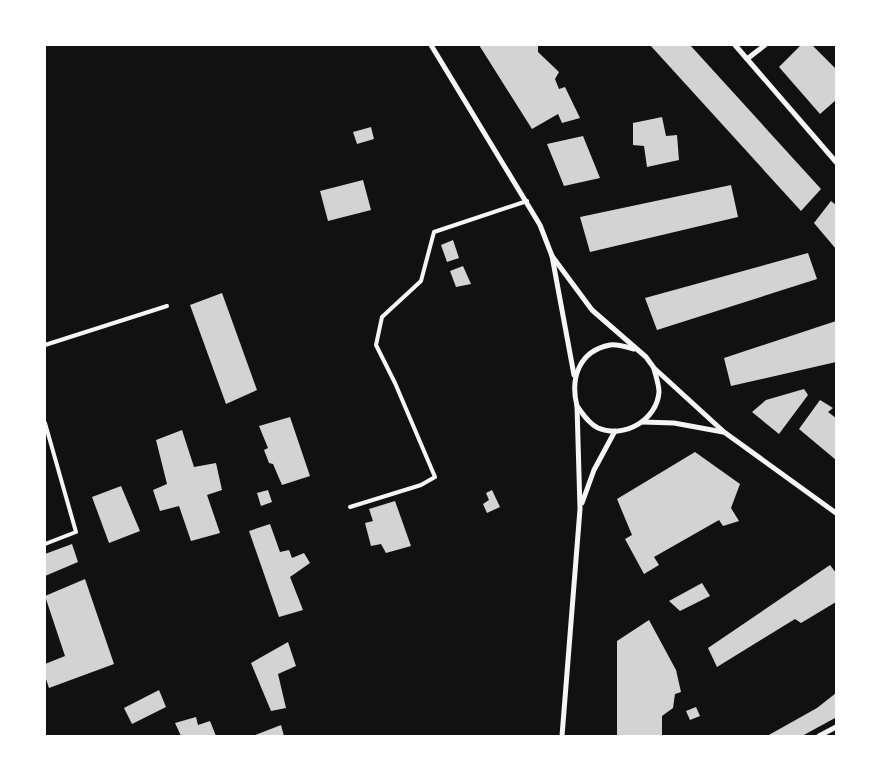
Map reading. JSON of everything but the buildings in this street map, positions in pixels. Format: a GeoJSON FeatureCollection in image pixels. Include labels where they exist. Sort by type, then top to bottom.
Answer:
{"type":"FeatureCollection","features":[{"type":"Feature","properties":{"kind":"street"},"geometry":{"type":"LineString","coordinates":[[431,45],[527,200],[540,225],[552,256],[575,376]]}},
{"type":"Feature","properties":{"kind":"street"},"geometry":{"type":"LineString","coordinates":[[735,45],[836,162]]}},
{"type":"Feature","properties":{"kind":"street"},"geometry":{"type":"LineString","coordinates":[[747,59],[764,45]]}},
{"type":"Feature","properties":{"kind":"street"},"geometry":{"type":"LineString","coordinates":[[552,256],[592,310],[634,349],[646,357],[654,368],[724,432],[836,513]]}},
{"type":"Feature","properties":{"kind":"street"},"geometry":{"type":"LineString","coordinates":[[562,736],[580,509],[577,406],[573,390],[575,376],[578,367],[595,350],[612,345],[634,349]]}},
{"type":"Feature","properties":{"kind":"street"},"geometry":{"type":"LineString","coordinates":[[577,406],[588,421],[599,428],[615,431],[632,428],[642,422],[653,410],[659,392],[654,368]]}},
{"type":"Feature","properties":{"kind":"street"},"geometry":{"type":"LineString","coordinates":[[642,422],[674,423],[724,432]]}},
{"type":"Feature","properties":{"kind":"street"},"geometry":{"type":"LineString","coordinates":[[580,509],[594,470],[615,431]]}},
{"type":"Feature","properties":{"kind":"street"},"geometry":{"type":"LineString","coordinates":[[819,736],[836,727]]}},
{"type":"Feature","properties":{"kind":"lane"},"geometry":{"type":"LineString","coordinates":[[350,507],[422,485],[435,477],[395,383],[376,345],[382,317],[421,282],[434,232],[527,200]]}},
{"type":"Feature","properties":{"kind":"lane"},"geometry":{"type":"LineString","coordinates":[[45,346],[167,306]]}},
{"type":"Feature","properties":{"kind":"lane"},"geometry":{"type":"LineString","coordinates":[[45,423],[76,532],[45,544]]}}]}
